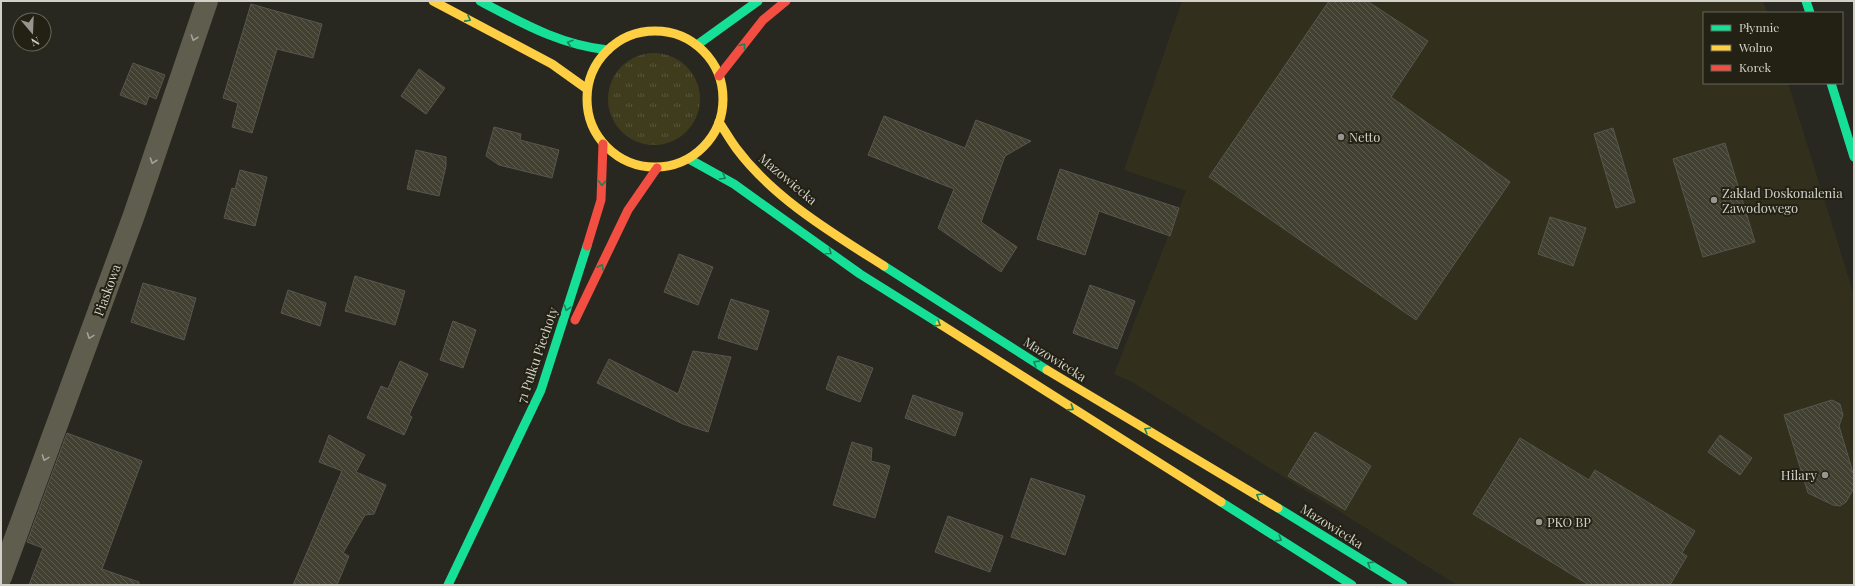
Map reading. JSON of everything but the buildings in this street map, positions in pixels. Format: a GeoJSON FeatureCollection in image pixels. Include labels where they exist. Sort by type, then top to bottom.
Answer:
{"type":"FeatureCollection","features":[{"type":"Feature","properties":{"kind":"main road"},"geometry":{"type":"LineString","coordinates":[[433,1],[552,64],[587,89]]}},
{"type":"Feature","properties":{"kind":"main road"},"geometry":{"type":"LineString","coordinates":[[480,1],[526,26],[562,40],[583,47],[608,50]]}},
{"type":"Feature","properties":{"kind":"main road"},"geometry":{"type":"LineString","coordinates":[[697,46],[758,1]]}},
{"type":"Feature","properties":{"kind":"main road"},"geometry":{"type":"LineString","coordinates":[[719,76],[763,20],[786,1]]}},
{"type":"Feature","properties":{"kind":"main road"},"geometry":{"type":"LineString","coordinates":[[1806,1],[1810,12]]}},
{"type":"Feature","properties":{"kind":"main road"},"geometry":{"type":"LineString","coordinates":[[658,31],[685,38],[697,46],[710,60],[719,76],[723,92],[723,107],[719,122],[712,136],[705,145],[689,159],[673,165],[657,168],[642,167],[627,162],[614,155],[603,144],[592,128],[587,109],[587,89],[591,74],[598,61],[608,50],[631,35],[658,31]]}},
{"type":"Feature","properties":{"kind":"main road"},"geometry":{"type":"LineString","coordinates":[[1831,84],[1854,157]]}},
{"type":"Feature","properties":{"kind":"main road","name":"Mazowiecka"},"geometry":{"type":"LineString","coordinates":[[719,122],[726,134],[749,164],[781,193],[826,228],[1094,399],[1263,498],[1403,585]]}},
{"type":"Feature","properties":{"kind":"main road","name":"71 Pułku Piechoty"},"geometry":{"type":"LineString","coordinates":[[448,585],[541,390],[601,200],[603,144]]}},
{"type":"Feature","properties":{"kind":"main road"},"geometry":{"type":"LineString","coordinates":[[689,159],[734,184],[860,274],[1352,585]]}},
{"type":"Feature","properties":{"kind":"main road"},"geometry":{"type":"LineString","coordinates":[[541,390],[628,210],[657,168]]}},
{"type":"Feature","properties":{"kind":"street","name":"Piaskowa"},"geometry":{"type":"LineString","coordinates":[[1,577],[134,215],[207,1]]}},
{"type":"Feature","properties":{"kind":"shaded area"},"geometry":{"type":"Polygon","coordinates":[[[1182,1],[1763,1],[1767,12],[1703,12],[1703,84],[1788,84],[1854,295],[1854,585],[1457,585],[1132,382],[1114,374],[1186,191],[1124,170],[1182,1]]]}},
{"type":"Feature","properties":{"kind":"green space"},"geometry":{"type":"Polygon","coordinates":[[[654,53],[671,57],[686,67],[696,82],[700,99],[696,116],[686,131],[671,141],[654,145],[637,141],[622,131],[612,116],[608,99],[612,82],[622,67],[637,57],[654,53]]]}},
{"type":"Feature","properties":{"kind":"traffic: fast"},"geometry":{"type":"LineString","coordinates":[[480,1],[526,25],[557,38],[590,47],[608,50]]}},
{"type":"Feature","properties":{"kind":"traffic: fast"},"geometry":{"type":"LineString","coordinates":[[697,45],[758,1]]}},
{"type":"Feature","properties":{"kind":"traffic: fast"},"geometry":{"type":"LineString","coordinates":[[1806,1],[1810,12]]}},
{"type":"Feature","properties":{"kind":"traffic: fast"},"geometry":{"type":"LineString","coordinates":[[1831,84],[1854,157]]}},
{"type":"Feature","properties":{"kind":"traffic: fast"},"geometry":{"type":"LineString","coordinates":[[689,159],[734,184],[860,274],[940,324]]}},
{"type":"Feature","properties":{"kind":"traffic: fast"},"geometry":{"type":"LineString","coordinates":[[448,585],[541,390],[587,246]]}},
{"type":"Feature","properties":{"kind":"traffic: fast"},"geometry":{"type":"LineString","coordinates":[[884,266],[1047,370]]}},
{"type":"Feature","properties":{"kind":"traffic: fast"},"geometry":{"type":"LineString","coordinates":[[1221,502],[1352,585]]}},
{"type":"Feature","properties":{"kind":"traffic: fast"},"geometry":{"type":"LineString","coordinates":[[1278,508],[1403,585]]}},
{"type":"Feature","properties":{"kind":"traffic: slow"},"geometry":{"type":"LineString","coordinates":[[433,1],[552,64],[587,89]]}},
{"type":"Feature","properties":{"kind":"traffic: slow"},"geometry":{"type":"LineString","coordinates":[[648,31],[662,31],[681,36],[693,42],[708,56],[718,73],[722,86],[723,99],[722,112],[718,125],[712,137],[698,152],[693,156],[675,164],[662,167],[648,167],[629,162],[617,156],[602,142],[598,137],[590,119],[587,106],[587,92],[592,73],[598,61],[612,46],[617,42],[635,34],[648,31]]}},
{"type":"Feature","properties":{"kind":"traffic: slow"},"geometry":{"type":"LineString","coordinates":[[719,122],[734,145],[751,166],[785,199],[844,241],[884,266]]}},
{"type":"Feature","properties":{"kind":"traffic: slow"},"geometry":{"type":"LineString","coordinates":[[940,324],[1221,502]]}},
{"type":"Feature","properties":{"kind":"traffic: slow"},"geometry":{"type":"LineString","coordinates":[[1047,370],[1278,508]]}},
{"type":"Feature","properties":{"kind":"traffic: jam"},"geometry":{"type":"LineString","coordinates":[[719,76],[763,20],[786,1]]}},
{"type":"Feature","properties":{"kind":"traffic: jam"},"geometry":{"type":"LineString","coordinates":[[587,246],[601,200],[603,144]]}},
{"type":"Feature","properties":{"kind":"traffic: jam"},"geometry":{"type":"LineString","coordinates":[[575,320],[628,210],[657,168]]}},
{"type":"Feature","properties":{"kind":"place","name":"Netto"},"geometry":{"type":"Point","coordinates":[1341,137]}},
{"type":"Feature","properties":{"kind":"place","name":"Zakład Doskonalenia Zawodowego"},"geometry":{"type":"Point","coordinates":[1714,200]}},
{"type":"Feature","properties":{"kind":"place","name":"Hilary"},"geometry":{"type":"Point","coordinates":[1825,475]}},
{"type":"Feature","properties":{"kind":"place","name":"PKO BP"},"geometry":{"type":"Point","coordinates":[1539,522]}}]}
